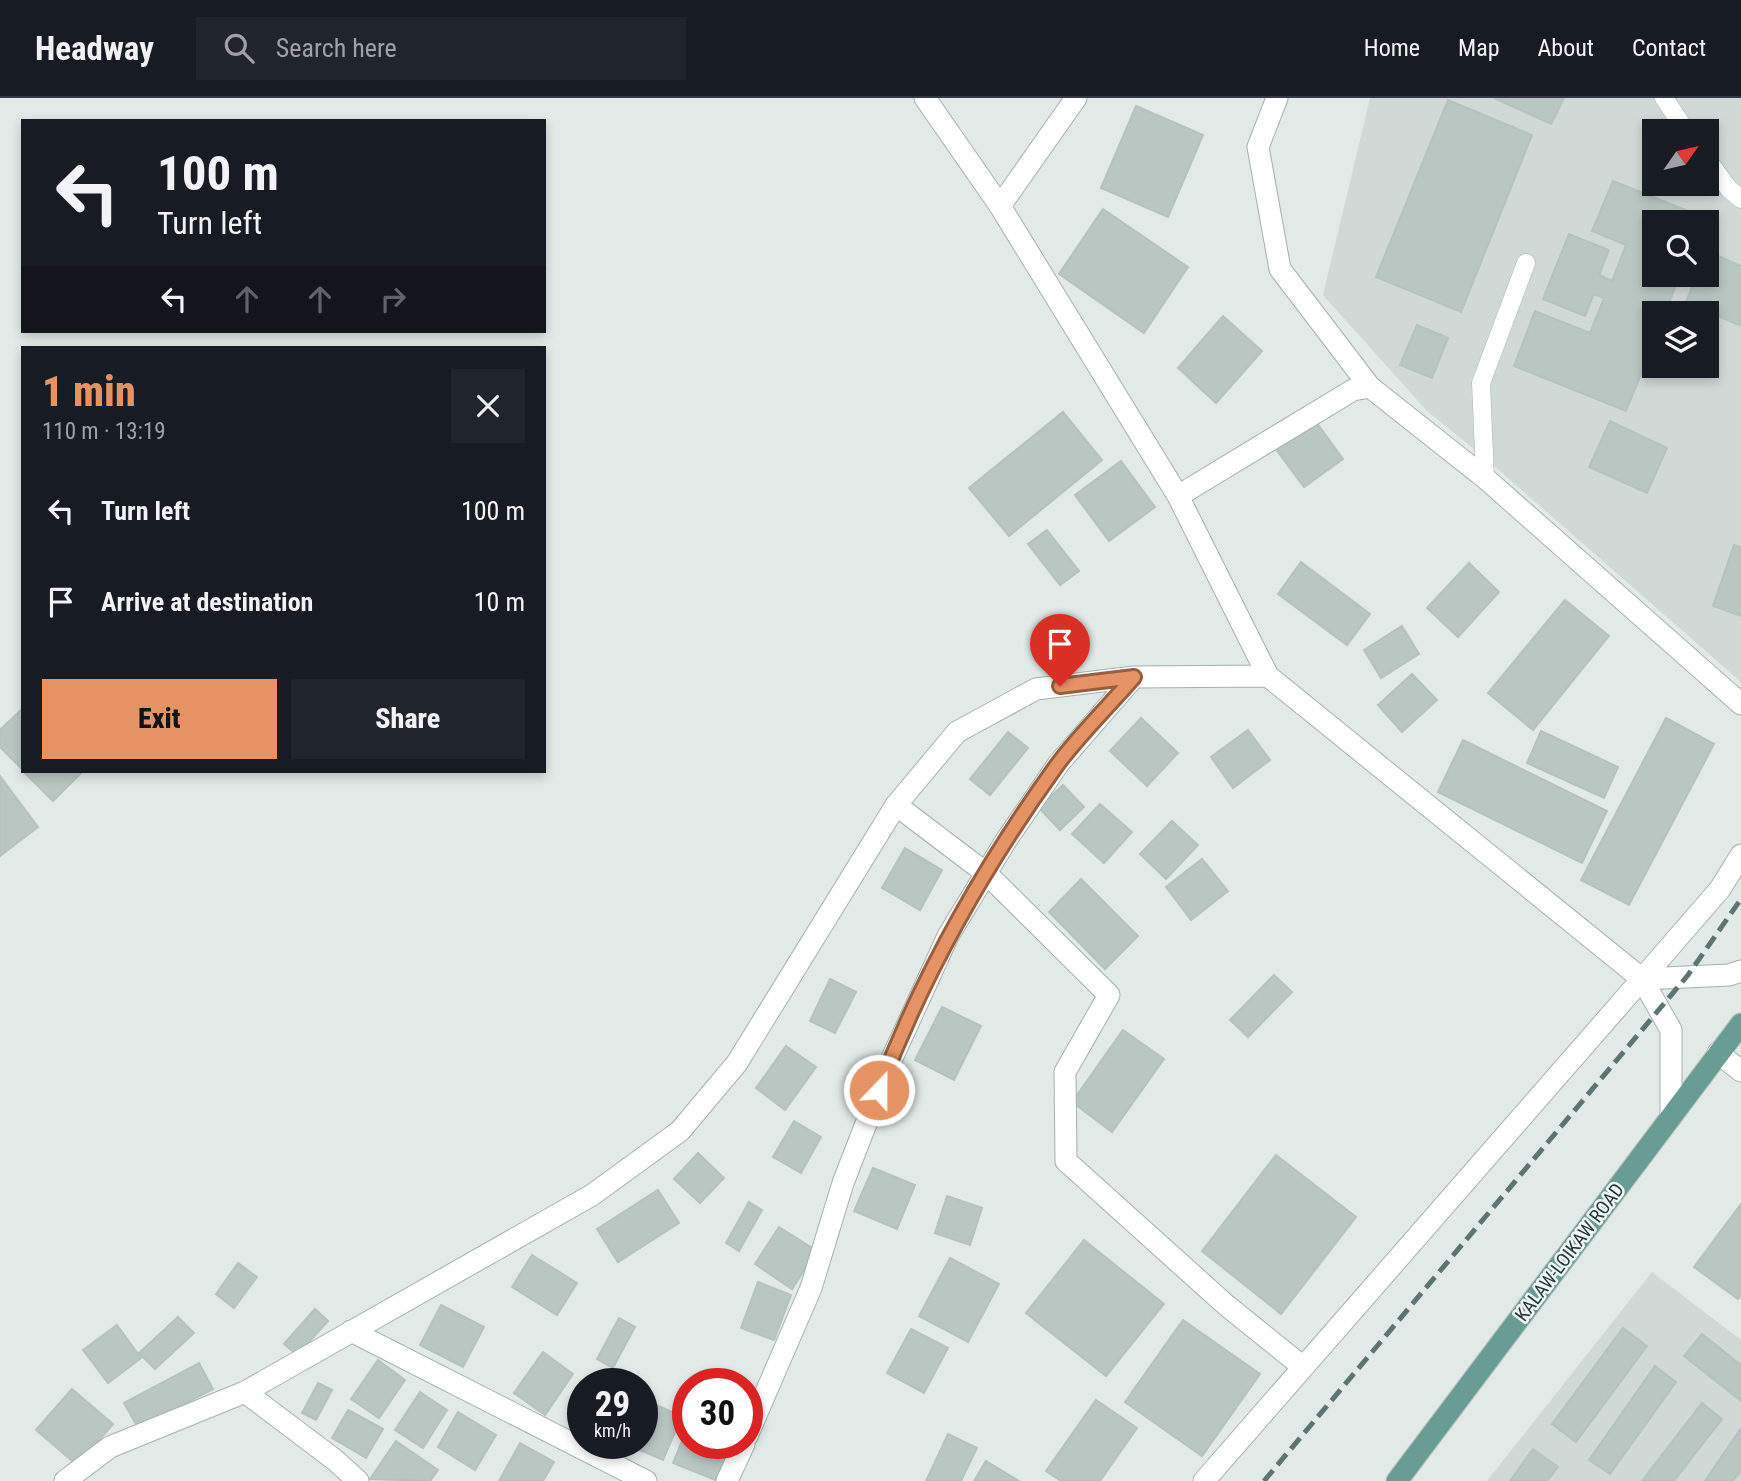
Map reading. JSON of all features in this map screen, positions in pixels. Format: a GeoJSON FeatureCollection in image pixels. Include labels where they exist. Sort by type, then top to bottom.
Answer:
{"type":"FeatureCollection","features":[{"type":"Feature","properties":{"kind":"main road","name":"KALAW-LOIKAW ROAD"},"geometry":{"type":"LineString","coordinates":[[1397,1481],[1741,1024]]}},
{"type":"Feature","properties":{"kind":"street"},"geometry":{"type":"LineString","coordinates":[[925,98],[1000,206],[1178,496],[1268,676],[1642,979],[1671,1030],[1671,1117]]}},
{"type":"Feature","properties":{"kind":"street"},"geometry":{"type":"LineString","coordinates":[[1000,206],[1076,98]]}},
{"type":"Feature","properties":{"kind":"street"},"geometry":{"type":"LineString","coordinates":[[1277,98],[1258,147],[1280,269],[1370,387],[1485,478],[1741,704]]}},
{"type":"Feature","properties":{"kind":"street"},"geometry":{"type":"LineString","coordinates":[[1178,496],[1353,390],[1370,387]]}},
{"type":"Feature","properties":{"kind":"street"},"geometry":{"type":"LineString","coordinates":[[65,1481],[110,1447],[245,1392],[592,1195],[680,1131],[737,1063],[896,805],[957,732],[1036,689],[1134,677],[1268,676]]}},
{"type":"Feature","properties":{"kind":"street"},"geometry":{"type":"LineString","coordinates":[[763,1399],[811,1288],[843,1183],[888,1067],[948,936],[1004,842],[1059,763],[1134,677]]}},
{"type":"Feature","properties":{"kind":"street"},"geometry":{"type":"LineString","coordinates":[[896,805],[987,874],[1109,995],[1065,1072],[1066,1161],[1226,1305],[1303,1367]]}},
{"type":"Feature","properties":{"kind":"street"},"geometry":{"type":"LineString","coordinates":[[1204,1481],[1720,889],[1741,855]]}},
{"type":"Feature","properties":{"kind":"street"},"geometry":{"type":"LineString","coordinates":[[1642,979],[1729,975],[1741,971]]}},
{"type":"Feature","properties":{"kind":"street"},"geometry":{"type":"LineString","coordinates":[[1718,1053],[1741,1071]]}},
{"type":"Feature","properties":{"kind":"street"},"geometry":{"type":"LineString","coordinates":[[351,1331],[646,1481]]}},
{"type":"Feature","properties":{"kind":"street"},"geometry":{"type":"LineString","coordinates":[[245,1392],[335,1460],[358,1481]]}},
{"type":"Feature","properties":{"kind":"street"},"geometry":{"type":"LineString","coordinates":[[727,1481],[737,1459]]}},
{"type":"Feature","properties":{"kind":"lane"},"geometry":{"type":"LineString","coordinates":[[1664,98],[1678,119]]}},
{"type":"Feature","properties":{"kind":"lane"},"geometry":{"type":"LineString","coordinates":[[1719,176],[1741,199]]}},
{"type":"Feature","properties":{"kind":"lane"},"geometry":{"type":"LineString","coordinates":[[1485,478],[1481,383],[1527,263]]}},
{"type":"Feature","properties":{"kind":"shaded area"},"geometry":{"type":"Polygon","coordinates":[[[1370,98],[1741,98],[1741,682],[1484,457],[1427,411],[1323,295],[1370,98]]]}},
{"type":"Feature","properties":{"kind":"shaded area"},"geometry":{"type":"Polygon","coordinates":[[[1652,1272],[1741,1340],[1741,1481],[1487,1481],[1652,1272]]]}},
{"type":"Feature","properties":{"kind":"building"},"geometry":{"type":"Polygon","coordinates":[[[1494,98],[1564,98],[1551,124],[1494,98]]]}},
{"type":"Feature","properties":{"kind":"building"},"geometry":{"type":"Polygon","coordinates":[[[1448,100],[1532,135],[1461,312],[1376,277],[1448,100]]]}},
{"type":"Feature","properties":{"kind":"building"},"geometry":{"type":"Polygon","coordinates":[[[1136,106],[1203,135],[1168,217],[1101,188],[1136,106]]]}},
{"type":"Feature","properties":{"kind":"building"},"geometry":{"type":"Polygon","coordinates":[[[1613,181],[1642,193],[1642,196],[1650,196],[1686,210],[1642,210],[1642,287],[1675,287],[1670,301],[1642,301],[1642,372],[1626,411],[1514,366],[1535,311],[1590,333],[1604,298],[1594,294],[1585,316],[1543,299],[1569,234],[1609,250],[1599,275],[1612,281],[1626,245],[1592,231],[1613,181]]]}},
{"type":"Feature","properties":{"kind":"building"},"geometry":{"type":"Polygon","coordinates":[[[1103,209],[1188,267],[1144,333],[1059,274],[1103,209]]]}},
{"type":"Feature","properties":{"kind":"building"},"geometry":{"type":"Polygon","coordinates":[[[1719,256],[1741,266],[1741,326],[1719,316],[1719,301],[1686,301],[1692,287],[1719,287],[1719,256]]]}},
{"type":"Feature","properties":{"kind":"building"},"geometry":{"type":"Polygon","coordinates":[[[1223,316],[1262,351],[1216,403],[1178,368],[1223,316]]]}},
{"type":"Feature","properties":{"kind":"building"},"geometry":{"type":"Polygon","coordinates":[[[1417,325],[1448,338],[1432,378],[1400,365],[1417,325]]]}},
{"type":"Feature","properties":{"kind":"building"},"geometry":{"type":"Polygon","coordinates":[[[1063,412],[1102,460],[1009,536],[969,488],[1063,412]]]}},
{"type":"Feature","properties":{"kind":"building"},"geometry":{"type":"Polygon","coordinates":[[[1314,419],[1343,459],[1304,487],[1275,448],[1314,419]]]}},
{"type":"Feature","properties":{"kind":"building"},"geometry":{"type":"Polygon","coordinates":[[[1610,421],[1667,448],[1647,493],[1589,467],[1610,421]]]}},
{"type":"Feature","properties":{"kind":"building"},"geometry":{"type":"Polygon","coordinates":[[[1121,461],[1155,507],[1109,541],[1075,495],[1121,461]]]}},
{"type":"Feature","properties":{"kind":"building"},"geometry":{"type":"Polygon","coordinates":[[[1047,530],[1079,571],[1060,585],[1028,544],[1047,530]]]}},
{"type":"Feature","properties":{"kind":"building"},"geometry":{"type":"Polygon","coordinates":[[[1734,545],[1741,547],[1741,616],[1713,606],[1734,545]]]}},
{"type":"Feature","properties":{"kind":"building"},"geometry":{"type":"Polygon","coordinates":[[[1301,562],[1370,614],[1347,645],[1278,594],[1301,562]]]}},
{"type":"Feature","properties":{"kind":"building"},"geometry":{"type":"Polygon","coordinates":[[[1469,563],[1499,592],[1458,637],[1427,608],[1469,563]]]}},
{"type":"Feature","properties":{"kind":"building"},"geometry":{"type":"Polygon","coordinates":[[[1565,600],[1609,636],[1533,730],[1488,693],[1565,600]]]}},
{"type":"Feature","properties":{"kind":"building"},"geometry":{"type":"Polygon","coordinates":[[[1402,626],[1419,654],[1381,678],[1364,650],[1402,626]]]}},
{"type":"Feature","properties":{"kind":"building"},"geometry":{"type":"Polygon","coordinates":[[[1412,674],[1437,700],[1402,732],[1378,705],[1412,674]]]}},
{"type":"Feature","properties":{"kind":"building"},"geometry":{"type":"Polygon","coordinates":[[[21,710],[21,768],[0,747],[0,730],[21,710]]]}},
{"type":"Feature","properties":{"kind":"building"},"geometry":{"type":"Polygon","coordinates":[[[1141,718],[1178,753],[1147,786],[1110,751],[1141,718]]]}},
{"type":"Feature","properties":{"kind":"building"},"geometry":{"type":"Polygon","coordinates":[[[1666,718],[1714,744],[1629,905],[1581,880],[1666,718]]]}},
{"type":"Feature","properties":{"kind":"building"},"geometry":{"type":"Polygon","coordinates":[[[1248,730],[1270,760],[1233,788],[1211,757],[1248,730]]]}},
{"type":"Feature","properties":{"kind":"building"},"geometry":{"type":"Polygon","coordinates":[[[1541,731],[1618,767],[1604,798],[1527,763],[1541,731]]]}},
{"type":"Feature","properties":{"kind":"building"},"geometry":{"type":"Polygon","coordinates":[[[1008,732],[1028,748],[990,795],[970,779],[1008,732]]]}},
{"type":"Feature","properties":{"kind":"building"},"geometry":{"type":"Polygon","coordinates":[[[1463,740],[1607,811],[1582,863],[1438,792],[1463,740]]]}},
{"type":"Feature","properties":{"kind":"building"},"geometry":{"type":"Polygon","coordinates":[[[25,773],[81,773],[53,801],[25,773]]]}},
{"type":"Feature","properties":{"kind":"building"},"geometry":{"type":"Polygon","coordinates":[[[0,776],[38,827],[0,856],[0,776]]]}},
{"type":"Feature","properties":{"kind":"building"},"geometry":{"type":"Polygon","coordinates":[[[1063,785],[1084,807],[1060,830],[1039,808],[1063,785]]]}},
{"type":"Feature","properties":{"kind":"building"},"geometry":{"type":"Polygon","coordinates":[[[1100,804],[1132,832],[1104,863],[1072,834],[1100,804]]]}},
{"type":"Feature","properties":{"kind":"building"},"geometry":{"type":"Polygon","coordinates":[[[1172,821],[1198,845],[1166,879],[1140,854],[1172,821]]]}},
{"type":"Feature","properties":{"kind":"building"},"geometry":{"type":"Polygon","coordinates":[[[905,848],[942,870],[920,910],[882,888],[905,848]]]}},
{"type":"Feature","properties":{"kind":"building"},"geometry":{"type":"Polygon","coordinates":[[[1202,859],[1228,891],[1191,920],[1166,887],[1202,859]]]}},
{"type":"Feature","properties":{"kind":"building"},"geometry":{"type":"Polygon","coordinates":[[[1081,879],[1138,936],[1105,969],[1049,912],[1081,879]]]}},
{"type":"Feature","properties":{"kind":"building"},"geometry":{"type":"Polygon","coordinates":[[[1274,975],[1292,992],[1248,1037],[1230,1020],[1274,975]]]}},
{"type":"Feature","properties":{"kind":"building"},"geometry":{"type":"Polygon","coordinates":[[[830,979],[856,992],[835,1033],[810,1021],[830,979]]]}},
{"type":"Feature","properties":{"kind":"building"},"geometry":{"type":"Polygon","coordinates":[[[942,1007],[981,1026],[954,1080],[915,1060],[942,1007]]]}},
{"type":"Feature","properties":{"kind":"building"},"geometry":{"type":"Polygon","coordinates":[[[1123,1030],[1164,1059],[1112,1132],[1072,1102],[1123,1030]]]}},
{"type":"Feature","properties":{"kind":"building"},"geometry":{"type":"Polygon","coordinates":[[[786,1046],[816,1067],[785,1110],[756,1088],[786,1046]]]}},
{"type":"Feature","properties":{"kind":"building"},"geometry":{"type":"Polygon","coordinates":[[[794,1121],[821,1137],[801,1173],[773,1157],[794,1121]]]}},
{"type":"Feature","properties":{"kind":"building"},"geometry":{"type":"Polygon","coordinates":[[[698,1153],[724,1178],[700,1203],[674,1179],[698,1153]]]}},
{"type":"Feature","properties":{"kind":"building"},"geometry":{"type":"Polygon","coordinates":[[[1276,1155],[1356,1217],[1281,1314],[1202,1251],[1276,1155]]]}},
{"type":"Feature","properties":{"kind":"building"},"geometry":{"type":"Polygon","coordinates":[[[873,1168],[915,1185],[897,1229],[854,1211],[873,1168]]]}},
{"type":"Feature","properties":{"kind":"building"},"geometry":{"type":"Polygon","coordinates":[[[658,1190],[679,1223],[618,1262],[597,1229],[658,1190]]]}},
{"type":"Feature","properties":{"kind":"building"},"geometry":{"type":"Polygon","coordinates":[[[947,1196],[982,1208],[970,1245],[935,1233],[947,1196]]]}},
{"type":"Feature","properties":{"kind":"building"},"geometry":{"type":"Polygon","coordinates":[[[749,1202],[762,1210],[739,1251],[726,1243],[749,1202]]]}},
{"type":"Feature","properties":{"kind":"building"},"geometry":{"type":"Polygon","coordinates":[[[1741,1204],[1741,1295],[1738,1299],[1694,1267],[1741,1204]]]}},
{"type":"Feature","properties":{"kind":"building"},"geometry":{"type":"Polygon","coordinates":[[[779,1227],[817,1251],[792,1289],[755,1264],[779,1227]]]}},
{"type":"Feature","properties":{"kind":"building"},"geometry":{"type":"Polygon","coordinates":[[[1084,1240],[1164,1304],[1106,1376],[1026,1313],[1084,1240]]]}},
{"type":"Feature","properties":{"kind":"building"},"geometry":{"type":"Polygon","coordinates":[[[532,1255],[577,1283],[557,1315],[512,1287],[532,1255]]]}},
{"type":"Feature","properties":{"kind":"building"},"geometry":{"type":"Polygon","coordinates":[[[950,1258],[999,1284],[968,1342],[919,1316],[950,1258]]]}},
{"type":"Feature","properties":{"kind":"building"},"geometry":{"type":"Polygon","coordinates":[[[238,1263],[257,1277],[234,1308],[216,1294],[238,1263]]]}},
{"type":"Feature","properties":{"kind":"building"},"geometry":{"type":"Polygon","coordinates":[[[758,1282],[791,1295],[774,1340],[741,1328],[758,1282]]]}},
{"type":"Feature","properties":{"kind":"building"},"geometry":{"type":"Polygon","coordinates":[[[441,1305],[484,1327],[463,1367],[420,1345],[441,1305]]]}},
{"type":"Feature","properties":{"kind":"building"},"geometry":{"type":"Polygon","coordinates":[[[315,1309],[328,1321],[297,1355],[284,1344],[315,1309]]]}},
{"type":"Feature","properties":{"kind":"building"},"geometry":{"type":"Polygon","coordinates":[[[178,1317],[194,1333],[155,1369],[139,1353],[178,1317]]]}},
{"type":"Feature","properties":{"kind":"building"},"geometry":{"type":"Polygon","coordinates":[[[619,1318],[635,1327],[613,1368],[597,1359],[619,1318]]]}},
{"type":"Feature","properties":{"kind":"building"},"geometry":{"type":"Polygon","coordinates":[[[1183,1320],[1260,1374],[1202,1456],[1125,1402],[1183,1320]]]}},
{"type":"Feature","properties":{"kind":"building"},"geometry":{"type":"Polygon","coordinates":[[[117,1325],[141,1358],[108,1383],[83,1350],[117,1325]]]}},
{"type":"Feature","properties":{"kind":"building"},"geometry":{"type":"Polygon","coordinates":[[[1623,1328],[1647,1346],[1576,1442],[1552,1424],[1623,1328]]]}},
{"type":"Feature","properties":{"kind":"building"},"geometry":{"type":"Polygon","coordinates":[[[911,1329],[948,1348],[924,1393],[887,1373],[911,1329]]]}},
{"type":"Feature","properties":{"kind":"building"},"geometry":{"type":"Polygon","coordinates":[[[1702,1334],[1741,1365],[1741,1401],[1684,1356],[1702,1334]]]}},
{"type":"Feature","properties":{"kind":"building"},"geometry":{"type":"Polygon","coordinates":[[[543,1352],[567,1370],[567,1383],[545,1415],[514,1393],[543,1352]]]}},
{"type":"Feature","properties":{"kind":"building"},"geometry":{"type":"Polygon","coordinates":[[[378,1360],[405,1380],[379,1418],[351,1399],[378,1360]]]}},
{"type":"Feature","properties":{"kind":"building"},"geometry":{"type":"Polygon","coordinates":[[[199,1363],[213,1389],[138,1428],[124,1403],[199,1363]]]}},
{"type":"Feature","properties":{"kind":"building"},"geometry":{"type":"Polygon","coordinates":[[[1655,1366],[1676,1382],[1610,1474],[1589,1460],[1655,1366]]]}},
{"type":"Feature","properties":{"kind":"building"},"geometry":{"type":"Polygon","coordinates":[[[318,1383],[332,1390],[316,1420],[302,1413],[318,1383]]]}},
{"type":"Feature","properties":{"kind":"building"},"geometry":{"type":"Polygon","coordinates":[[[72,1389],[113,1424],[77,1465],[36,1430],[72,1389]]]}},
{"type":"Feature","properties":{"kind":"building"},"geometry":{"type":"Polygon","coordinates":[[[420,1392],[447,1410],[423,1448],[395,1430],[420,1392]]]}},
{"type":"Feature","properties":{"kind":"building"},"geometry":{"type":"Polygon","coordinates":[[[1096,1400],[1137,1428],[1100,1481],[1061,1481],[1046,1471],[1096,1400]]]}},
{"type":"Feature","properties":{"kind":"building"},"geometry":{"type":"Polygon","coordinates":[[[1702,1403],[1722,1419],[1674,1481],[1642,1481],[1702,1403]]]}},
{"type":"Feature","properties":{"kind":"building"},"geometry":{"type":"Polygon","coordinates":[[[658,1406],[672,1412],[672,1439],[663,1460],[658,1458],[658,1406]]]}},
{"type":"Feature","properties":{"kind":"building"},"geometry":{"type":"Polygon","coordinates":[[[348,1410],[383,1429],[366,1458],[332,1438],[348,1410]]]}},
{"type":"Feature","properties":{"kind":"building"},"geometry":{"type":"Polygon","coordinates":[[[458,1412],[496,1435],[475,1470],[438,1447],[458,1412]]]}},
{"type":"Feature","properties":{"kind":"building"},"geometry":{"type":"Polygon","coordinates":[[[1741,1428],[1741,1470],[1733,1481],[1705,1481],[1741,1428]]]}},
{"type":"Feature","properties":{"kind":"building"},"geometry":{"type":"Polygon","coordinates":[[[948,1434],[977,1448],[961,1481],[926,1481],[948,1434]]]}},
{"type":"Feature","properties":{"kind":"building"},"geometry":{"type":"Polygon","coordinates":[[[396,1441],[438,1470],[430,1481],[370,1479],[396,1441]]]}},
{"type":"Feature","properties":{"kind":"building"},"geometry":{"type":"Polygon","coordinates":[[[520,1443],[554,1462],[543,1481],[499,1481],[520,1443]]]}},
{"type":"Feature","properties":{"kind":"building"},"geometry":{"type":"Polygon","coordinates":[[[1533,1449],[1558,1467],[1547,1481],[1510,1481],[1533,1449]]]}},
{"type":"Feature","properties":{"kind":"building"},"geometry":{"type":"Polygon","coordinates":[[[675,1459],[726,1459],[718,1481],[673,1463],[675,1459]]]}},
{"type":"Feature","properties":{"kind":"building"},"geometry":{"type":"Polygon","coordinates":[[[986,1461],[1019,1481],[974,1481],[986,1461]]]}},
{"type":"Feature","properties":{"kind":"railway"},"geometry":{"type":"LineString","coordinates":[[1264,1481],[1688,975],[1741,899]]}},
{"type":"Feature","properties":{"kind":"route"},"geometry":{"type":"LineString","coordinates":[[879,1090],[948,936],[1004,842],[1059,763],[1134,677],[1060,686]]}}]}
